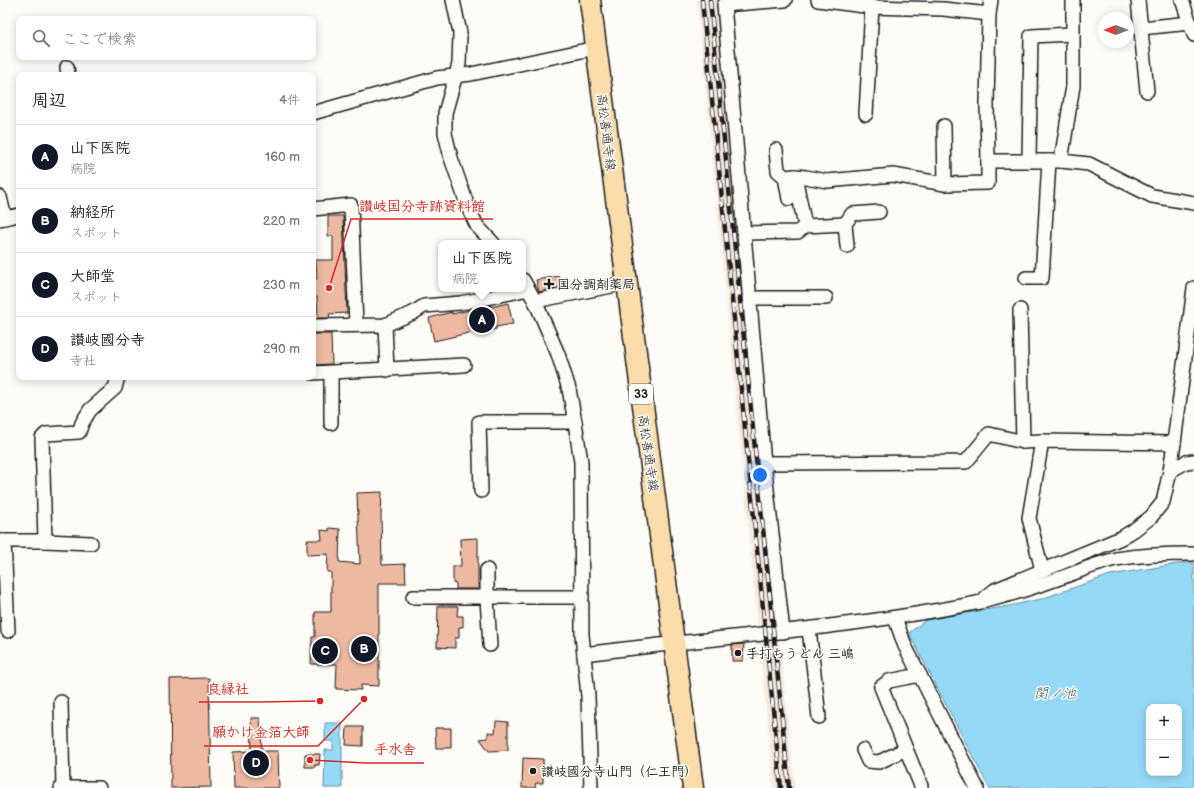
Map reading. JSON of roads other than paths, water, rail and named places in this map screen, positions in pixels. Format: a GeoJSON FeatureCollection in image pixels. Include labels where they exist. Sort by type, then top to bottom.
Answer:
{"type":"FeatureCollection","features":[{"type":"Feature","properties":{"kind":"main road","name":"高松善通寺線"},"geometry":{"type":"LineString","coordinates":[[590,0],[694,788]]}},
{"type":"Feature","properties":{"kind":"street"},"geometry":{"type":"LineString","coordinates":[[453,0],[460,33],[458,64],[445,112],[445,133],[451,158],[468,207],[477,226],[490,240]]}},
{"type":"Feature","properties":{"kind":"street"},"geometry":{"type":"LineString","coordinates":[[783,632],[764,463],[724,5],[785,0]]}},
{"type":"Feature","properties":{"kind":"street"},"geometry":{"type":"LineString","coordinates":[[818,0],[872,7],[954,5],[989,14]]}},
{"type":"Feature","properties":{"kind":"street"},"geometry":{"type":"LineString","coordinates":[[776,150],[778,171],[790,176],[806,176],[827,181],[893,175],[945,184],[988,183],[987,96],[989,14],[991,0]]}},
{"type":"Feature","properties":{"kind":"street"},"geometry":{"type":"LineString","coordinates":[[1026,278],[1042,278],[1055,161],[1073,86],[1073,0]]}},
{"type":"Feature","properties":{"kind":"street"},"geometry":{"type":"LineString","coordinates":[[1138,0],[1147,91]]}},
{"type":"Feature","properties":{"kind":"street"},"geometry":{"type":"LineString","coordinates":[[1182,0],[1194,36]]}},
{"type":"Feature","properties":{"kind":"street"},"geometry":{"type":"LineString","coordinates":[[866,114],[872,7]]}},
{"type":"Feature","properties":{"kind":"street"},"geometry":{"type":"LineString","coordinates":[[1141,28],[1190,23]]}},
{"type":"Feature","properties":{"kind":"street"},"geometry":{"type":"LineString","coordinates":[[1029,161],[1031,36],[1073,34]]}},
{"type":"Feature","properties":{"kind":"street"},"geometry":{"type":"LineString","coordinates":[[316,112],[437,78],[471,74],[596,48]]}},
{"type":"Feature","properties":{"kind":"street"},"geometry":{"type":"LineString","coordinates":[[944,126],[945,184]]}},
{"type":"Feature","properties":{"kind":"street"},"geometry":{"type":"LineString","coordinates":[[988,161],[1055,161],[1089,164],[1152,196],[1194,203]]}},
{"type":"Feature","properties":{"kind":"street"},"geometry":{"type":"LineString","coordinates":[[790,176],[805,226]]}},
{"type":"Feature","properties":{"kind":"street"},"geometry":{"type":"LineString","coordinates":[[789,199],[790,176]]}},
{"type":"Feature","properties":{"kind":"street"},"geometry":{"type":"LineString","coordinates":[[0,197],[2,219],[16,216]]}},
{"type":"Feature","properties":{"kind":"street"},"geometry":{"type":"LineString","coordinates":[[316,209],[351,205],[356,325]]}},
{"type":"Feature","properties":{"kind":"street"},"geometry":{"type":"LineString","coordinates":[[847,246],[845,224],[852,214],[879,212]]}},
{"type":"Feature","properties":{"kind":"street"},"geometry":{"type":"LineString","coordinates":[[744,232],[798,232],[805,226],[845,224]]}},
{"type":"Feature","properties":{"kind":"street"},"geometry":{"type":"LineString","coordinates":[[535,301],[627,283]]}},
{"type":"Feature","properties":{"kind":"street"},"geometry":{"type":"LineString","coordinates":[[526,284],[558,354],[569,389],[576,422],[581,462],[582,635],[588,696],[591,788]]}},
{"type":"Feature","properties":{"kind":"street"},"geometry":{"type":"LineString","coordinates":[[978,602],[995,590],[1121,538],[1150,517],[1163,502],[1170,471],[1194,288]]}},
{"type":"Feature","properties":{"kind":"street"},"geometry":{"type":"LineString","coordinates":[[316,326],[385,325],[413,313],[424,306],[460,303],[488,298],[504,292]]}},
{"type":"Feature","properties":{"kind":"street"},"geometry":{"type":"LineString","coordinates":[[750,298],[826,298]]}},
{"type":"Feature","properties":{"kind":"street"},"geometry":{"type":"LineString","coordinates":[[1020,310],[1023,442]]}},
{"type":"Feature","properties":{"kind":"street"},"geometry":{"type":"LineString","coordinates":[[385,325],[387,370]]}},
{"type":"Feature","properties":{"kind":"street"},"geometry":{"type":"LineString","coordinates":[[316,373],[464,365]]}},
{"type":"Feature","properties":{"kind":"street"},"geometry":{"type":"LineString","coordinates":[[331,373],[331,423]]}},
{"type":"Feature","properties":{"kind":"street"},"geometry":{"type":"LineString","coordinates":[[45,541],[42,438],[46,434],[79,432],[82,423],[90,410],[114,388],[117,380]]}},
{"type":"Feature","properties":{"kind":"street"},"geometry":{"type":"LineString","coordinates":[[482,491],[479,422],[576,422]]}},
{"type":"Feature","properties":{"kind":"street"},"geometry":{"type":"LineString","coordinates":[[764,463],[966,462],[989,434],[1023,442],[1174,443]]}},
{"type":"Feature","properties":{"kind":"street"},"geometry":{"type":"LineString","coordinates":[[1042,442],[1029,518],[1042,570]]}},
{"type":"Feature","properties":{"kind":"street"},"geometry":{"type":"LineString","coordinates":[[1170,471],[1186,462],[1194,461]]}},
{"type":"Feature","properties":{"kind":"street"},"geometry":{"type":"LineString","coordinates":[[8,631],[2,541],[91,543]]}},
{"type":"Feature","properties":{"kind":"street"},"geometry":{"type":"LineString","coordinates":[[584,654],[895,618],[978,602],[1031,589],[1116,559],[1169,554],[1194,554]]}},
{"type":"Feature","properties":{"kind":"street"},"geometry":{"type":"LineString","coordinates":[[488,570],[487,598],[490,645]]}},
{"type":"Feature","properties":{"kind":"street"},"geometry":{"type":"LineString","coordinates":[[413,597],[582,597]]}},
{"type":"Feature","properties":{"kind":"street"},"geometry":{"type":"LineString","coordinates":[[895,618],[906,646],[977,788]]}},
{"type":"Feature","properties":{"kind":"street"},"geometry":{"type":"LineString","coordinates":[[809,629],[819,717]]}},
{"type":"Feature","properties":{"kind":"street"},"geometry":{"type":"LineString","coordinates":[[920,675],[889,680],[881,687],[921,786]]}},
{"type":"Feature","properties":{"kind":"street"},"geometry":{"type":"LineString","coordinates":[[62,702],[62,788],[98,788]]}},
{"type":"Feature","properties":{"kind":"street"},"geometry":{"type":"LineString","coordinates":[[863,750],[868,761],[879,762],[906,749]]}},
{"type":"Feature","properties":{"kind":"water","name":"関ノ池"},"geometry":{"type":"Polygon","coordinates":[[[1183,563],[1194,563],[1194,788],[989,788],[911,637],[910,632],[926,620],[1041,599],[1110,575],[1183,563]]]}},
{"type":"Feature","properties":{"kind":"water"},"geometry":{"type":"Polygon","coordinates":[[[325,723],[342,723],[342,788],[324,788],[325,750],[333,750],[333,741],[325,741],[325,723]]]}},
{"type":"Feature","properties":{"kind":"railway"},"geometry":{"type":"LineString","coordinates":[[702,0],[781,788]]}},
{"type":"Feature","properties":{"kind":"railway"},"geometry":{"type":"LineString","coordinates":[[710,0],[789,788]]}},
{"type":"Feature","properties":{"kind":"place","name":"国分調剤薬局"},"geometry":{"type":"Point","coordinates":[549,284]}},
{"type":"Feature","properties":{"kind":"place","name":"讃岐国分寺跡資料館"},"geometry":{"type":"Point","coordinates":[329,288]}},
{"type":"Feature","properties":{"kind":"place","name":"山下医院"},"geometry":{"type":"Point","coordinates":[482,320]}},
{"type":"Feature","properties":{"kind":"place","name":"納経所"},"geometry":{"type":"Point","coordinates":[364,649]}},
{"type":"Feature","properties":{"kind":"place","name":"大師堂"},"geometry":{"type":"Point","coordinates":[325,651]}},
{"type":"Feature","properties":{"kind":"place","name":"手打ちうどん 三嶋"},"geometry":{"type":"Point","coordinates":[738,653]}},
{"type":"Feature","properties":{"kind":"place","name":"願かけ金箔大師"},"geometry":{"type":"Point","coordinates":[364,699]}},
{"type":"Feature","properties":{"kind":"place","name":"良縁社"},"geometry":{"type":"Point","coordinates":[320,701]}},
{"type":"Feature","properties":{"kind":"place","name":"手水舎"},"geometry":{"type":"Point","coordinates":[310,760]}},
{"type":"Feature","properties":{"kind":"place","name":"讃岐國分寺"},"geometry":{"type":"Point","coordinates":[256,763]}},
{"type":"Feature","properties":{"kind":"place","name":"讃岐國分寺山門（仁王門）"},"geometry":{"type":"Point","coordinates":[533,771]}}]}
